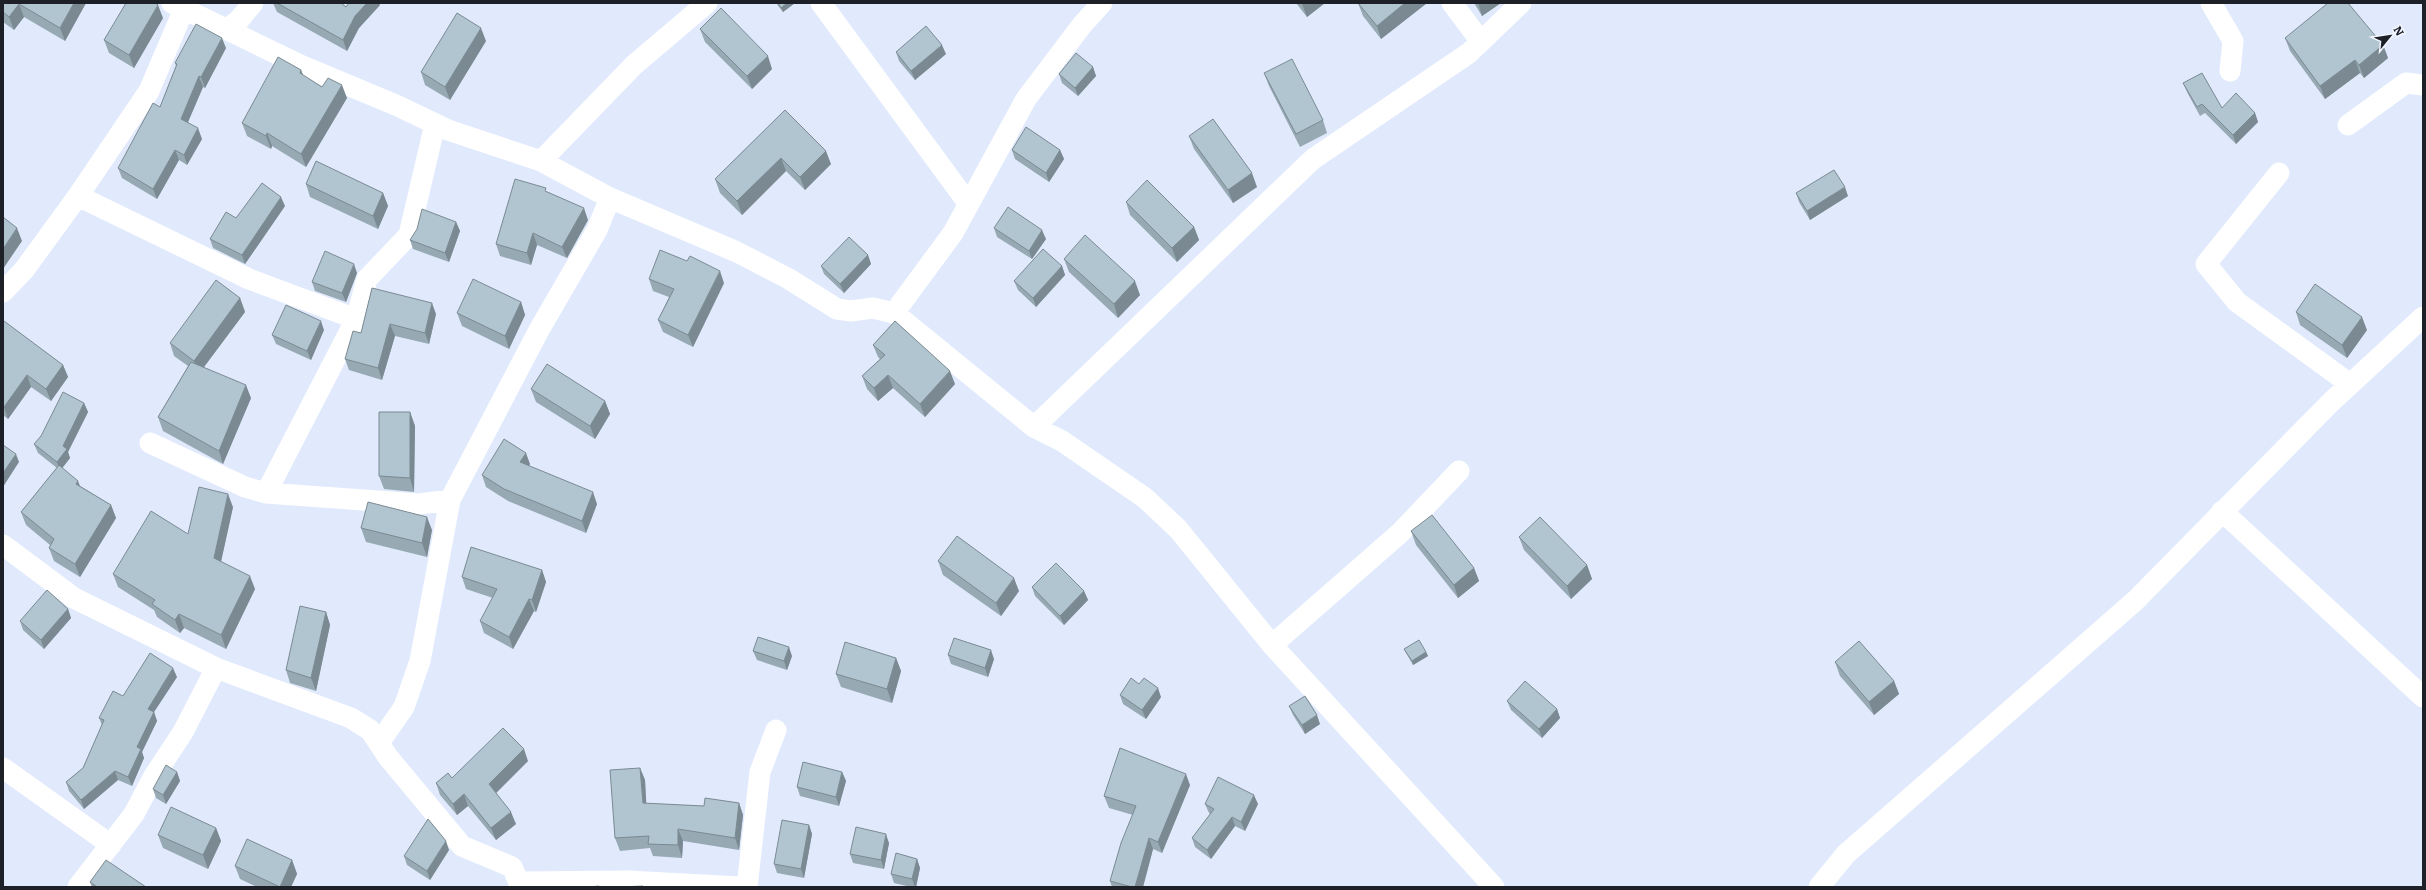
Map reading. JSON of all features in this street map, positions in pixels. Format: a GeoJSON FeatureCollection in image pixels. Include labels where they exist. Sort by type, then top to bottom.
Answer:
{"type":"FeatureCollection","features":[{"type":"Feature","properties":{"kind":"street"},"geometry":{"type":"LineString","coordinates":[[227,28],[239,20],[254,3]]}},
{"type":"Feature","properties":{"kind":"street"},"geometry":{"type":"LineString","coordinates":[[541,161],[634,65],[707,3]]}},
{"type":"Feature","properties":{"kind":"street"},"geometry":{"type":"LineString","coordinates":[[821,3],[968,203]]}},
{"type":"Feature","properties":{"kind":"street"},"geometry":{"type":"LineString","coordinates":[[894,313],[953,233],[1026,99],[1082,25],[1102,3]]}},
{"type":"Feature","properties":{"kind":"street"},"geometry":{"type":"LineString","coordinates":[[1452,3],[1476,35]]}},
{"type":"Feature","properties":{"kind":"street"},"geometry":{"type":"LineString","coordinates":[[1034,427],[1313,159],[1469,53],[1521,3]]}},
{"type":"Feature","properties":{"kind":"street"},"geometry":{"type":"LineString","coordinates":[[2211,3],[2233,41],[2230,72]]}},
{"type":"Feature","properties":{"kind":"street"},"geometry":{"type":"LineString","coordinates":[[3,292],[24,270],[78,196],[149,91],[178,6],[227,28],[300,65],[398,106],[448,130],[541,161],[610,198],[737,252],[789,279],[837,309],[851,311],[873,308],[894,313],[1034,427],[1062,440],[1145,498],[1178,529],[1272,646],[1494,887]]}},
{"type":"Feature","properties":{"kind":"street"},"geometry":{"type":"LineString","coordinates":[[2348,126],[2406,83],[2423,85]]}},
{"type":"Feature","properties":{"kind":"street"},"geometry":{"type":"LineString","coordinates":[[266,493],[356,318],[367,279],[409,235],[435,124]]}},
{"type":"Feature","properties":{"kind":"street"},"geometry":{"type":"LineString","coordinates":[[2279,173],[2206,264],[2237,302],[2350,384]]}},
{"type":"Feature","properties":{"kind":"street"},"geometry":{"type":"LineString","coordinates":[[78,196],[249,279],[356,318]]}},
{"type":"Feature","properties":{"kind":"street"},"geometry":{"type":"LineString","coordinates":[[379,743],[404,707],[420,662],[450,500],[539,330],[597,230],[610,198]]}},
{"type":"Feature","properties":{"kind":"street"},"geometry":{"type":"LineString","coordinates":[[1819,887],[1846,854],[2136,600],[2350,384],[2423,317]]}},
{"type":"Feature","properties":{"kind":"street"},"geometry":{"type":"LineString","coordinates":[[150,443],[245,487],[266,493],[419,504],[450,500]]}},
{"type":"Feature","properties":{"kind":"street"},"geometry":{"type":"LineString","coordinates":[[1272,646],[1400,532],[1459,471]]}},
{"type":"Feature","properties":{"kind":"street"},"geometry":{"type":"LineString","coordinates":[[2222,512],[2423,697]]}},
{"type":"Feature","properties":{"kind":"street"},"geometry":{"type":"LineString","coordinates":[[3,544],[74,598],[216,668],[351,718],[370,730],[462,846],[512,867],[521,885],[628,881],[740,887]]}},
{"type":"Feature","properties":{"kind":"street"},"geometry":{"type":"LineString","coordinates":[[78,887],[112,845],[134,814],[154,776],[182,732],[216,668]]}},
{"type":"Feature","properties":{"kind":"street"},"geometry":{"type":"LineString","coordinates":[[747,887],[760,772],[776,730]]}},
{"type":"Feature","properties":{"kind":"street"},"geometry":{"type":"LineString","coordinates":[[3,768],[112,845]]}},
{"type":"Feature","properties":{"kind":"building"},"geometry":{"type":"Polygon","coordinates":[[[3,3],[74,3],[60,28],[19,4],[9,17],[3,12],[3,3]]]}},
{"type":"Feature","properties":{"kind":"building"},"geometry":{"type":"Polygon","coordinates":[[[126,3],[155,3],[158,5],[129,55],[104,40],[126,3]]]}},
{"type":"Feature","properties":{"kind":"building"},"geometry":{"type":"Polygon","coordinates":[[[277,3],[341,3],[346,7],[349,3],[367,3],[355,16],[343,40],[277,3]]]}},
{"type":"Feature","properties":{"kind":"building"},"geometry":{"type":"Polygon","coordinates":[[[778,3],[787,3],[781,8],[778,3]]]}},
{"type":"Feature","properties":{"kind":"building"},"geometry":{"type":"Polygon","coordinates":[[[1358,3],[1405,3],[1377,26],[1358,3]]]}},
{"type":"Feature","properties":{"kind":"building"},"geometry":{"type":"Polygon","coordinates":[[[2328,3],[2348,3],[2383,45],[2359,65],[2355,60],[2320,86],[2285,38],[2328,3]]]}},
{"type":"Feature","properties":{"kind":"building"},"geometry":{"type":"Polygon","coordinates":[[[721,8],[768,56],[747,76],[700,29],[721,8]]]}},
{"type":"Feature","properties":{"kind":"building"},"geometry":{"type":"Polygon","coordinates":[[[457,13],[481,28],[445,87],[421,72],[457,13]]]}},
{"type":"Feature","properties":{"kind":"building"},"geometry":{"type":"Polygon","coordinates":[[[196,24],[222,38],[201,77],[199,76],[181,119],[198,128],[184,155],[175,150],[153,189],[118,168],[153,103],[160,107],[177,64],[175,63],[196,24]]]}},
{"type":"Feature","properties":{"kind":"building"},"geometry":{"type":"Polygon","coordinates":[[[926,26],[942,45],[911,71],[896,52],[926,26]]]}},
{"type":"Feature","properties":{"kind":"building"},"geometry":{"type":"Polygon","coordinates":[[[1076,53],[1093,67],[1075,88],[1059,74],[1076,53]]]}},
{"type":"Feature","properties":{"kind":"building"},"geometry":{"type":"Polygon","coordinates":[[[278,57],[301,70],[300,73],[322,87],[328,78],[342,85],[301,154],[267,133],[266,136],[242,123],[278,57]]]}},
{"type":"Feature","properties":{"kind":"building"},"geometry":{"type":"Polygon","coordinates":[[[1292,59],[1323,120],[1296,134],[1264,73],[1292,59]]]}},
{"type":"Feature","properties":{"kind":"building"},"geometry":{"type":"Polygon","coordinates":[[[2202,73],[2222,108],[2236,93],[2255,113],[2233,135],[2202,104],[2197,107],[2183,83],[2202,73]]]}},
{"type":"Feature","properties":{"kind":"building"},"geometry":{"type":"Polygon","coordinates":[[[785,110],[826,151],[800,177],[781,158],[737,201],[715,179],[785,110]]]}},
{"type":"Feature","properties":{"kind":"building"},"geometry":{"type":"Polygon","coordinates":[[[1213,119],[1252,173],[1228,190],[1189,136],[1213,119]]]}},
{"type":"Feature","properties":{"kind":"building"},"geometry":{"type":"Polygon","coordinates":[[[1026,127],[1060,150],[1046,173],[1012,150],[1026,127]]]}},
{"type":"Feature","properties":{"kind":"building"},"geometry":{"type":"Polygon","coordinates":[[[316,161],[383,193],[373,216],[306,184],[316,161]]]}},
{"type":"Feature","properties":{"kind":"building"},"geometry":{"type":"Polygon","coordinates":[[[1834,170],[1845,187],[1807,211],[1796,193],[1834,170]]]}},
{"type":"Feature","properties":{"kind":"building"},"geometry":{"type":"Polygon","coordinates":[[[515,179],[546,188],[545,191],[584,208],[562,247],[533,233],[527,253],[496,244],[515,179]]]}},
{"type":"Feature","properties":{"kind":"building"},"geometry":{"type":"Polygon","coordinates":[[[1147,180],[1194,227],[1172,248],[1126,202],[1147,180]]]}},
{"type":"Feature","properties":{"kind":"building"},"geometry":{"type":"Polygon","coordinates":[[[262,183],[281,197],[242,255],[210,239],[226,212],[236,218],[262,183]]]}},
{"type":"Feature","properties":{"kind":"building"},"geometry":{"type":"Polygon","coordinates":[[[1008,207],[1042,230],[1029,251],[994,228],[1008,207]]]}},
{"type":"Feature","properties":{"kind":"building"},"geometry":{"type":"Polygon","coordinates":[[[422,209],[456,222],[445,253],[410,240],[417,229],[422,209]]]}},
{"type":"Feature","properties":{"kind":"building"},"geometry":{"type":"Polygon","coordinates":[[[3,217],[17,228],[3,249],[3,217]]]}},
{"type":"Feature","properties":{"kind":"building"},"geometry":{"type":"Polygon","coordinates":[[[1085,235],[1135,281],[1114,304],[1064,259],[1085,235]]]}},
{"type":"Feature","properties":{"kind":"building"},"geometry":{"type":"Polygon","coordinates":[[[849,237],[868,255],[840,284],[821,266],[849,237]]]}},
{"type":"Feature","properties":{"kind":"building"},"geometry":{"type":"Polygon","coordinates":[[[1043,249],[1062,266],[1033,298],[1014,281],[1043,249]]]}},
{"type":"Feature","properties":{"kind":"building"},"geometry":{"type":"Polygon","coordinates":[[[660,250],[687,261],[690,256],[720,271],[688,335],[658,320],[674,289],[649,279],[660,250]]]}},
{"type":"Feature","properties":{"kind":"building"},"geometry":{"type":"Polygon","coordinates":[[[325,251],[354,264],[342,293],[312,282],[325,251]]]}},
{"type":"Feature","properties":{"kind":"building"},"geometry":{"type":"Polygon","coordinates":[[[473,279],[521,302],[505,336],[457,313],[473,279]]]}},
{"type":"Feature","properties":{"kind":"building"},"geometry":{"type":"Polygon","coordinates":[[[216,280],[240,298],[194,361],[170,343],[216,280]]]}},
{"type":"Feature","properties":{"kind":"building"},"geometry":{"type":"Polygon","coordinates":[[[2315,284],[2362,317],[2342,345],[2296,312],[2315,284]]]}},
{"type":"Feature","properties":{"kind":"building"},"geometry":{"type":"Polygon","coordinates":[[[372,288],[432,303],[425,333],[390,324],[378,368],[345,359],[353,331],[361,333],[372,288]]]}},
{"type":"Feature","properties":{"kind":"building"},"geometry":{"type":"Polygon","coordinates":[[[286,305],[321,321],[307,351],[272,335],[286,305]]]}},
{"type":"Feature","properties":{"kind":"building"},"geometry":{"type":"Polygon","coordinates":[[[4,321],[63,365],[46,389],[27,375],[3,407],[3,322],[4,321]]]}},
{"type":"Feature","properties":{"kind":"building"},"geometry":{"type":"Polygon","coordinates":[[[895,321],[950,371],[920,404],[888,375],[874,388],[862,376],[885,355],[873,345],[895,321]]]}},
{"type":"Feature","properties":{"kind":"building"},"geometry":{"type":"Polygon","coordinates":[[[191,362],[246,385],[219,451],[158,417],[191,362]]]}},
{"type":"Feature","properties":{"kind":"building"},"geometry":{"type":"Polygon","coordinates":[[[547,364],[605,401],[590,426],[531,389],[547,364]]]}},
{"type":"Feature","properties":{"kind":"building"},"geometry":{"type":"Polygon","coordinates":[[[63,392],[84,403],[63,446],[67,449],[57,462],[34,444],[41,436],[63,392]]]}},
{"type":"Feature","properties":{"kind":"building"},"geometry":{"type":"Polygon","coordinates":[[[379,412],[410,412],[410,478],[379,476],[379,412]]]}},
{"type":"Feature","properties":{"kind":"building"},"geometry":{"type":"Polygon","coordinates":[[[504,439],[526,453],[520,462],[593,492],[582,521],[504,489],[482,475],[504,439]]]}},
{"type":"Feature","properties":{"kind":"building"},"geometry":{"type":"Polygon","coordinates":[[[3,445],[16,454],[3,473],[3,445]]]}},
{"type":"Feature","properties":{"kind":"building"},"geometry":{"type":"Polygon","coordinates":[[[59,465],[78,481],[76,484],[111,505],[75,564],[49,548],[54,539],[21,512],[59,465]]]}},
{"type":"Feature","properties":{"kind":"building"},"geometry":{"type":"Polygon","coordinates":[[[199,487],[228,494],[214,558],[250,576],[221,635],[179,614],[175,620],[152,604],[155,600],[113,574],[151,511],[188,534],[199,487]]]}},
{"type":"Feature","properties":{"kind":"building"},"geometry":{"type":"Polygon","coordinates":[[[368,502],[427,517],[422,543],[361,528],[368,502]]]}},
{"type":"Feature","properties":{"kind":"building"},"geometry":{"type":"Polygon","coordinates":[[[1432,515],[1474,568],[1454,585],[1411,531],[1432,515]]]}},
{"type":"Feature","properties":{"kind":"building"},"geometry":{"type":"Polygon","coordinates":[[[1540,517],[1587,565],[1567,586],[1519,537],[1540,517]]]}},
{"type":"Feature","properties":{"kind":"building"},"geometry":{"type":"Polygon","coordinates":[[[957,536],[1014,578],[996,603],[938,561],[957,536]]]}},
{"type":"Feature","properties":{"kind":"building"},"geometry":{"type":"Polygon","coordinates":[[[471,547],[542,570],[532,600],[529,599],[509,637],[480,621],[497,589],[462,577],[471,547]]]}},
{"type":"Feature","properties":{"kind":"building"},"geometry":{"type":"Polygon","coordinates":[[[1056,563],[1084,591],[1060,616],[1032,587],[1056,563]]]}},
{"type":"Feature","properties":{"kind":"building"},"geometry":{"type":"Polygon","coordinates":[[[47,590],[68,609],[41,640],[20,621],[47,590]]]}},
{"type":"Feature","properties":{"kind":"building"},"geometry":{"type":"Polygon","coordinates":[[[300,606],[326,612],[311,678],[286,670],[300,606]]]}},
{"type":"Feature","properties":{"kind":"building"},"geometry":{"type":"Polygon","coordinates":[[[758,637],[789,647],[784,661],[753,651],[758,637]]]}},
{"type":"Feature","properties":{"kind":"building"},"geometry":{"type":"Polygon","coordinates":[[[954,638],[991,650],[985,668],[948,655],[954,638]]]}},
{"type":"Feature","properties":{"kind":"building"},"geometry":{"type":"Polygon","coordinates":[[[1419,640],[1426,652],[1412,661],[1404,649],[1419,640]]]}},
{"type":"Feature","properties":{"kind":"building"},"geometry":{"type":"Polygon","coordinates":[[[1859,641],[1894,681],[1869,702],[1835,662],[1859,641]]]}},
{"type":"Feature","properties":{"kind":"building"},"geometry":{"type":"Polygon","coordinates":[[[845,642],[896,658],[887,689],[836,674],[845,642]]]}},
{"type":"Feature","properties":{"kind":"building"},"geometry":{"type":"Polygon","coordinates":[[[150,653],[173,668],[148,709],[154,712],[137,747],[141,749],[128,777],[115,771],[81,800],[66,782],[83,768],[104,720],[99,718],[113,691],[123,696],[150,653]]]}},
{"type":"Feature","properties":{"kind":"building"},"geometry":{"type":"Polygon","coordinates":[[[1131,678],[1139,684],[1144,678],[1158,688],[1142,710],[1120,695],[1131,678]]]}},
{"type":"Feature","properties":{"kind":"building"},"geometry":{"type":"Polygon","coordinates":[[[1525,681],[1557,709],[1539,729],[1507,701],[1525,681]]]}},
{"type":"Feature","properties":{"kind":"building"},"geometry":{"type":"Polygon","coordinates":[[[1305,696],[1317,715],[1302,725],[1289,706],[1305,696]]]}},
{"type":"Feature","properties":{"kind":"building"},"geometry":{"type":"Polygon","coordinates":[[[503,728],[524,749],[489,784],[511,812],[491,828],[464,794],[453,804],[436,783],[448,773],[452,778],[503,728]]]}},
{"type":"Feature","properties":{"kind":"building"},"geometry":{"type":"Polygon","coordinates":[[[1120,748],[1186,774],[1158,842],[1149,838],[1135,887],[1110,881],[1121,843],[1136,806],[1104,796],[1120,748]]]}},
{"type":"Feature","properties":{"kind":"building"},"geometry":{"type":"Polygon","coordinates":[[[803,762],[842,772],[836,797],[797,787],[803,762]]]}},
{"type":"Feature","properties":{"kind":"building"},"geometry":{"type":"Polygon","coordinates":[[[166,765],[177,772],[163,795],[153,789],[166,765]]]}},
{"type":"Feature","properties":{"kind":"building"},"geometry":{"type":"Polygon","coordinates":[[[640,768],[643,803],[704,806],[705,798],[739,803],[735,838],[678,829],[678,845],[648,844],[649,836],[615,838],[610,770],[640,768]]]}},
{"type":"Feature","properties":{"kind":"building"},"geometry":{"type":"Polygon","coordinates":[[[1218,777],[1254,795],[1241,822],[1232,817],[1207,850],[1192,838],[1214,809],[1205,804],[1218,777]]]}},
{"type":"Feature","properties":{"kind":"building"},"geometry":{"type":"Polygon","coordinates":[[[171,807],[216,828],[203,855],[158,835],[171,807]]]}},
{"type":"Feature","properties":{"kind":"building"},"geometry":{"type":"Polygon","coordinates":[[[428,819],[446,841],[427,871],[404,856],[428,819]]]}},
{"type":"Feature","properties":{"kind":"building"},"geometry":{"type":"Polygon","coordinates":[[[782,820],[809,825],[801,869],[774,864],[782,820]]]}},
{"type":"Feature","properties":{"kind":"building"},"geometry":{"type":"Polygon","coordinates":[[[856,827],[886,834],[881,860],[850,854],[856,827]]]}},
{"type":"Feature","properties":{"kind":"building"},"geometry":{"type":"Polygon","coordinates":[[[247,839],[292,860],[280,887],[235,866],[247,839]]]}},
{"type":"Feature","properties":{"kind":"building"},"geometry":{"type":"Polygon","coordinates":[[[896,853],[917,859],[912,879],[891,874],[896,853]]]}},
{"type":"Feature","properties":{"kind":"building"},"geometry":{"type":"Polygon","coordinates":[[[106,860],[146,887],[97,887],[90,882],[106,860]]]}},
{"type":"Feature","properties":{"kind":"building"},"geometry":{"type":"Polygon","coordinates":[[[643,886],[643,887],[619,887],[643,886]]]}}]}
